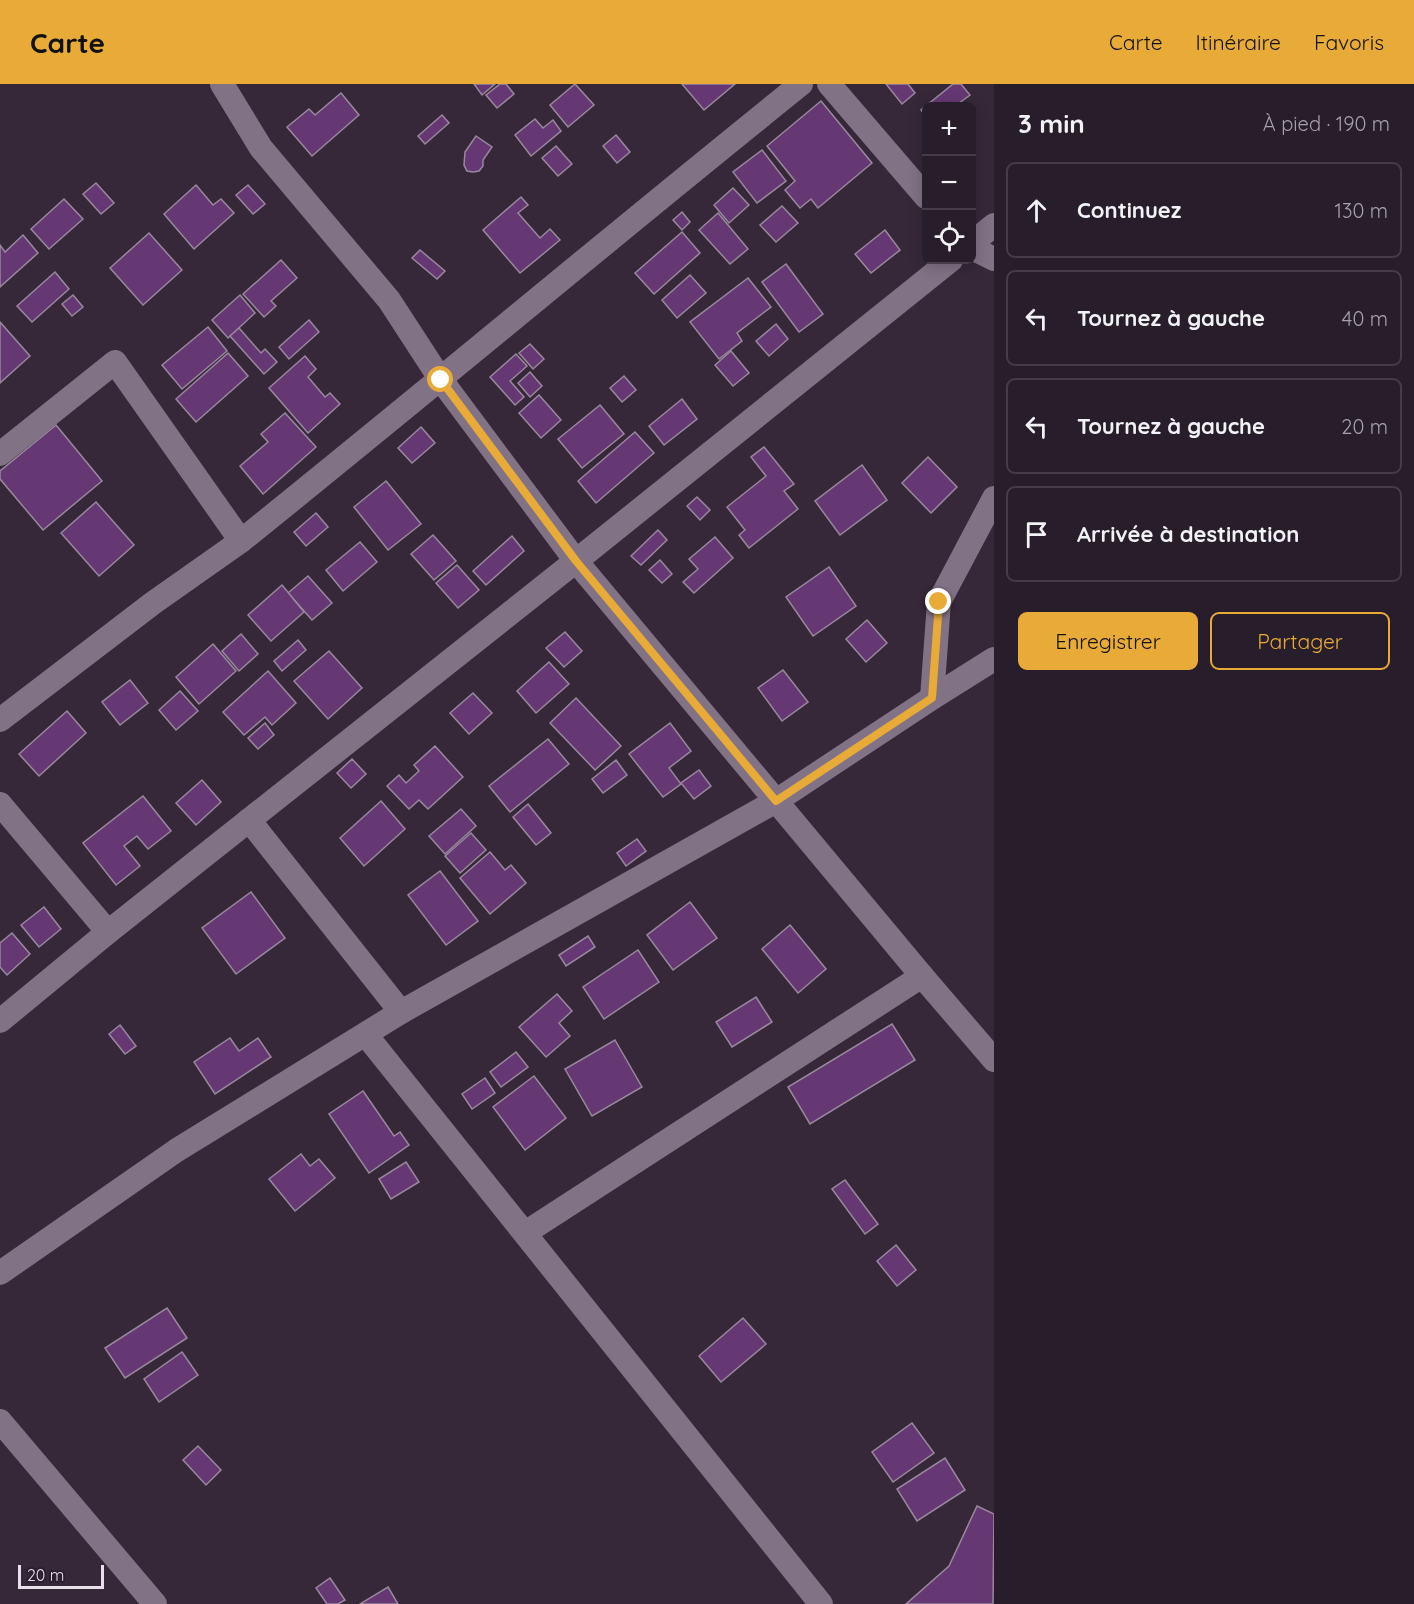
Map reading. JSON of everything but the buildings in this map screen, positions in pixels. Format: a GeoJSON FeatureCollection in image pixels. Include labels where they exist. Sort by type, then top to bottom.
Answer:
{"type":"FeatureCollection","features":[{"type":"Feature","properties":{"kind":"street"},"geometry":{"type":"LineString","coordinates":[[222,84],[261,148],[389,300],[441,380],[576,561],[994,1060]]}},
{"type":"Feature","properties":{"kind":"street"},"geometry":{"type":"LineString","coordinates":[[0,720],[153,603],[241,541],[801,84]]}},
{"type":"Feature","properties":{"kind":"street"},"geometry":{"type":"LineString","coordinates":[[829,84],[922,191]]}},
{"type":"Feature","properties":{"kind":"street"},"geometry":{"type":"LineString","coordinates":[[976,241],[994,225]]}},
{"type":"Feature","properties":{"kind":"street"},"geometry":{"type":"LineString","coordinates":[[976,248],[994,259]]}},
{"type":"Feature","properties":{"kind":"street"},"geometry":{"type":"LineString","coordinates":[[0,1022],[108,932],[946,264]]}},
{"type":"Feature","properties":{"kind":"street"},"geometry":{"type":"LineString","coordinates":[[0,454],[115,362],[241,541]]}},
{"type":"Feature","properties":{"kind":"street"},"geometry":{"type":"LineString","coordinates":[[932,698],[939,602],[994,498]]}},
{"type":"Feature","properties":{"kind":"street"},"geometry":{"type":"LineString","coordinates":[[0,1273],[177,1150],[401,1012],[776,801],[994,659]]}},
{"type":"Feature","properties":{"kind":"street"},"geometry":{"type":"LineString","coordinates":[[0,804],[108,932]]}},
{"type":"Feature","properties":{"kind":"street"},"geometry":{"type":"LineString","coordinates":[[249,820],[401,1012]]}},
{"type":"Feature","properties":{"kind":"street"},"geometry":{"type":"LineString","coordinates":[[525,1233],[922,976]]}},
{"type":"Feature","properties":{"kind":"street"},"geometry":{"type":"LineString","coordinates":[[366,1035],[821,1604]]}},
{"type":"Feature","properties":{"kind":"street"},"geometry":{"type":"LineString","coordinates":[[0,1421],[155,1604]]}},
{"type":"Feature","properties":{"kind":"route"},"geometry":{"type":"LineString","coordinates":[[441,380],[576,561],[776,801],[932,698],[939,602]]}}]}
